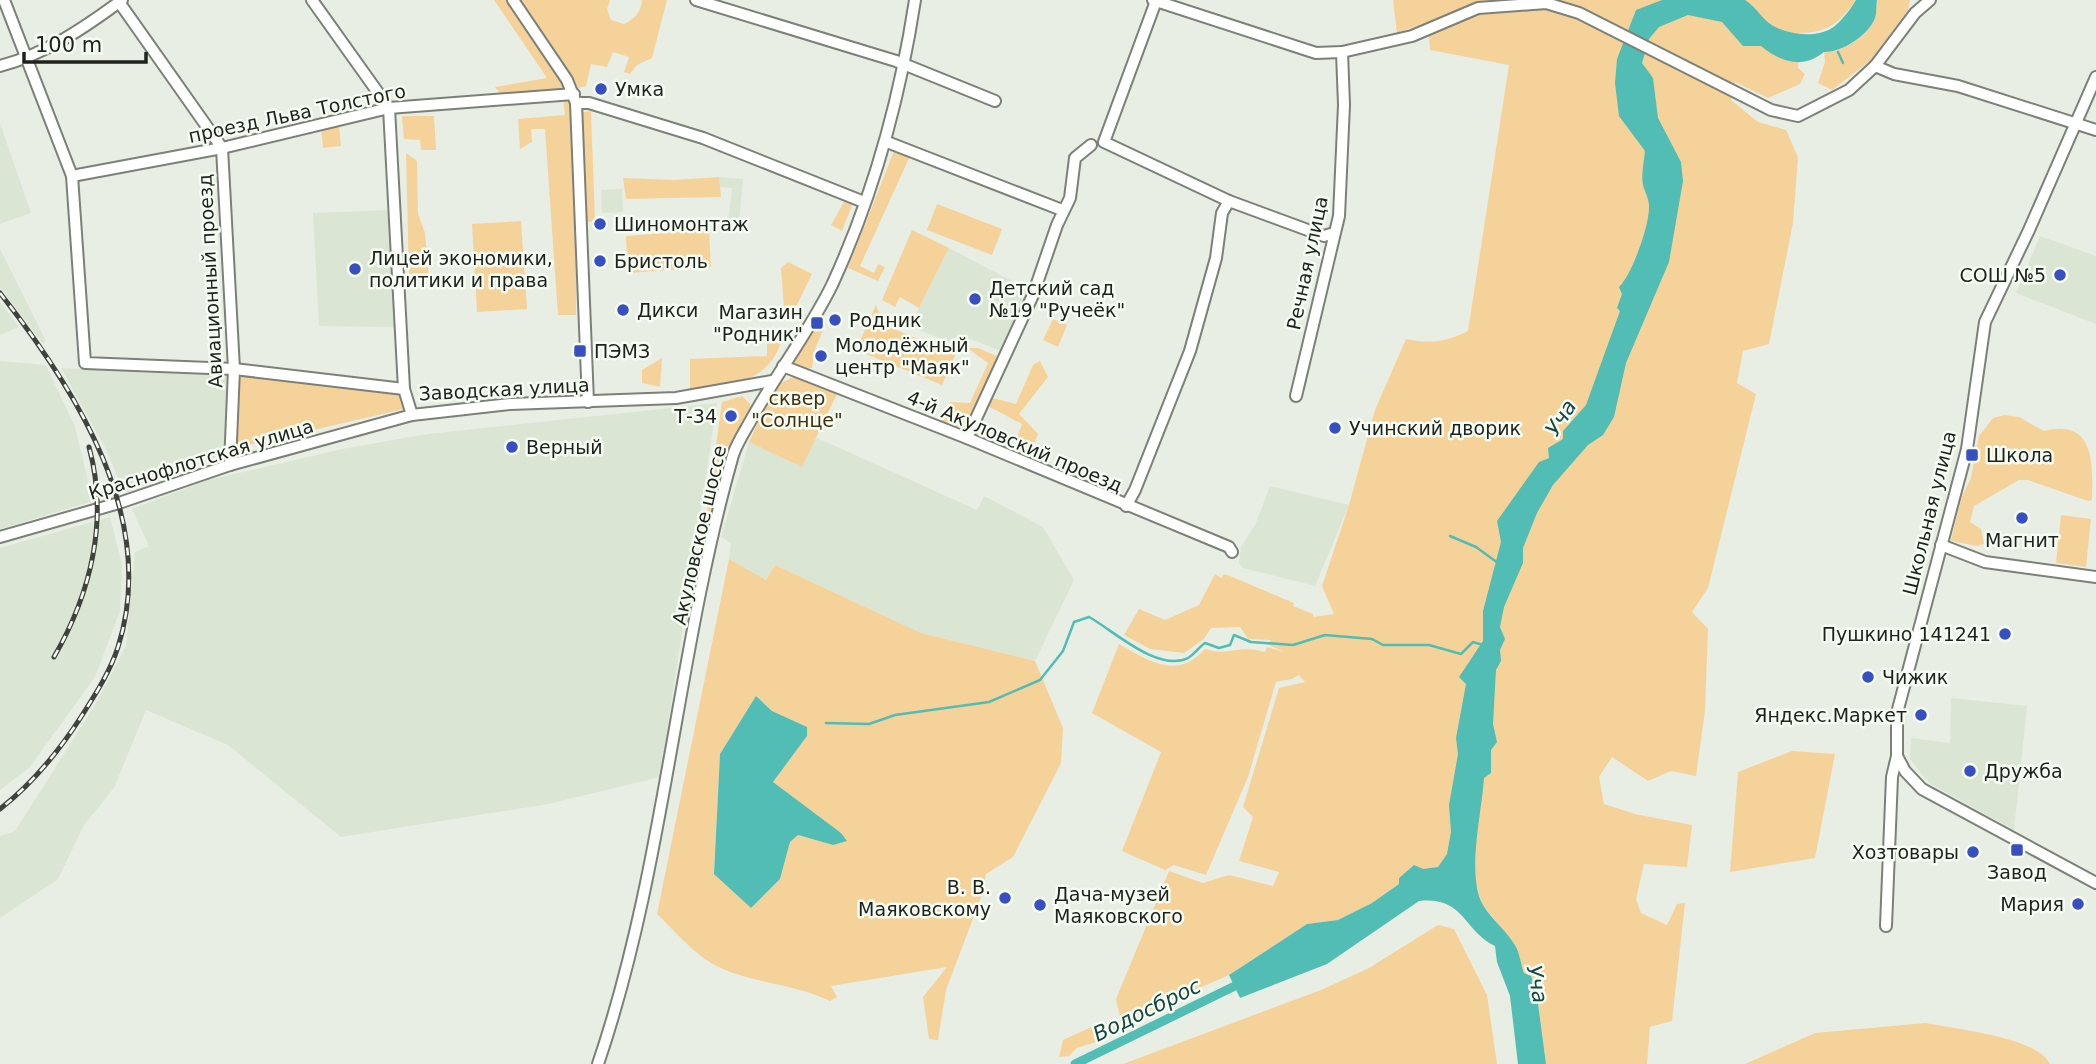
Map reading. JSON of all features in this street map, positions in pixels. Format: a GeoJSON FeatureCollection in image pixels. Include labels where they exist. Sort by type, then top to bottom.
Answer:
{"type":"FeatureCollection","features":[{"type":"Feature","properties":{"kind":"street"},"geometry":{"type":"LineString","coordinates":[[4,0],[72,176]]}},
{"type":"Feature","properties":{"kind":"street"},"geometry":{"type":"LineString","coordinates":[[312,0],[389,108],[404,389]]}},
{"type":"Feature","properties":{"kind":"street"},"geometry":{"type":"LineString","coordinates":[[513,0],[575,99],[588,402]]}},
{"type":"Feature","properties":{"kind":"street"},"geometry":{"type":"LineString","coordinates":[[696,0],[905,65],[995,101]]}},
{"type":"Feature","properties":{"kind":"street","name":"Акуловское шоссе"},"geometry":{"type":"LineString","coordinates":[[598,1064],[635,935],[711,547],[734,451],[772,381],[832,285],[887,142],[905,65],[915,0]]}},
{"type":"Feature","properties":{"kind":"street"},"geometry":{"type":"LineString","coordinates":[[1915,0],[1915,13]]}},
{"type":"Feature","properties":{"kind":"street"},"geometry":{"type":"LineString","coordinates":[[1334,233],[1324,236],[1229,201],[1104,142],[1154,1],[1316,53],[1342,52],[1412,36],[1478,8],[1546,3],[1579,13],[1770,110],[1798,116],[1849,90],[1875,65],[1915,13],[1930,0]]}},
{"type":"Feature","properties":{"kind":"street"},"geometry":{"type":"LineString","coordinates":[[0,66],[28,59],[64,40],[120,1]]}},
{"type":"Feature","properties":{"kind":"street","name":"Авиационный проезд"},"geometry":{"type":"LineString","coordinates":[[120,1],[222,148],[234,369],[230,465]]}},
{"type":"Feature","properties":{"kind":"street","name":"Речная улица"},"geometry":{"type":"LineString","coordinates":[[1296,396],[1339,216],[1344,105],[1342,52]]}},
{"type":"Feature","properties":{"kind":"street"},"geometry":{"type":"LineString","coordinates":[[1875,65],[1894,74],[1958,86],[2096,130]]}},
{"type":"Feature","properties":{"kind":"street","name":"Школьная улица"},"geometry":{"type":"LineString","coordinates":[[1886,926],[1892,777],[1897,756],[1896,713],[1967,449],[1984,322],[2076,125],[2096,76]]}},
{"type":"Feature","properties":{"kind":"street","name":"проезд Льва Толстого"},"geometry":{"type":"LineString","coordinates":[[72,176],[222,148],[389,108],[575,99],[703,138],[864,202]]}},
{"type":"Feature","properties":{"kind":"street"},"geometry":{"type":"LineString","coordinates":[[887,142],[1062,210]]}},
{"type":"Feature","properties":{"kind":"street"},"geometry":{"type":"LineString","coordinates":[[967,438],[1033,295],[1062,210],[1070,198],[1075,158],[1091,145]]}},
{"type":"Feature","properties":{"kind":"street","name":"Заводская улица"},"geometry":{"type":"LineString","coordinates":[[72,176],[85,363],[234,369],[404,389],[412,415],[510,404],[676,398],[772,381]]}},
{"type":"Feature","properties":{"kind":"street"},"geometry":{"type":"LineString","coordinates":[[1126,506],[1135,490],[1190,351],[1216,258],[1222,213],[1229,201]]}},
{"type":"Feature","properties":{"kind":"street","name":"4-й Акуловский проезд"},"geometry":{"type":"LineString","coordinates":[[783,366],[967,438],[1229,547],[1232,552]]}},
{"type":"Feature","properties":{"kind":"street","name":"Краснофлотская улица"},"geometry":{"type":"LineString","coordinates":[[0,537],[119,503],[230,465],[412,415]]}},
{"type":"Feature","properties":{"kind":"street"},"geometry":{"type":"LineString","coordinates":[[1941,545],[1985,562],[2096,577]]}},
{"type":"Feature","properties":{"kind":"street"},"geometry":{"type":"LineString","coordinates":[[1897,756],[1905,771],[1922,789],[2096,883]]}},
{"type":"Feature","properties":{"kind":"shaded area"},"geometry":{"type":"Polygon","coordinates":[[[0,123],[31,213],[0,224],[0,123]]]}},
{"type":"Feature","properties":{"kind":"shaded area"},"geometry":{"type":"Polygon","coordinates":[[[719,177],[743,179],[739,224],[728,223],[732,188],[718,187],[719,177]]]}},
{"type":"Feature","properties":{"kind":"shaded area"},"geometry":{"type":"Polygon","coordinates":[[[622,189],[623,212],[602,213],[601,190],[622,189]]]}},
{"type":"Feature","properties":{"kind":"shaded area","name":"Лицей экономики, политики и права"},"geometry":{"type":"Polygon","coordinates":[[[391,210],[395,327],[319,326],[313,213],[391,210]]]}},
{"type":"Feature","properties":{"kind":"shaded area","name":"СОШ №5"},"geometry":{"type":"Polygon","coordinates":[[[2040,236],[2096,256],[2096,324],[2016,293],[2040,236]]]}},
{"type":"Feature","properties":{"kind":"shaded area","name":"Детский сад №19 \"Ручеёк\""},"geometry":{"type":"Polygon","coordinates":[[[949,248],[1031,291],[1003,352],[958,334],[953,343],[916,329],[919,321],[914,318],[949,248]]]}},
{"type":"Feature","properties":{"kind":"shaded area"},"geometry":{"type":"Polygon","coordinates":[[[0,249],[46,341],[42,343],[0,287],[0,249]]]}},
{"type":"Feature","properties":{"kind":"shaded area"},"geometry":{"type":"Polygon","coordinates":[[[0,302],[19,327],[0,335],[0,302]]]}},
{"type":"Feature","properties":{"kind":"shaded area"},"geometry":{"type":"Polygon","coordinates":[[[0,361],[46,365],[75,427],[93,501],[0,529],[0,361]]]}},
{"type":"Feature","properties":{"kind":"shaded area"},"geometry":{"type":"Polygon","coordinates":[[[61,368],[228,376],[225,454],[124,493],[107,451],[61,368]]]}},
{"type":"Feature","properties":{"kind":"shaded area"},"geometry":{"type":"Polygon","coordinates":[[[717,403],[660,777],[548,804],[341,837],[228,745],[146,710],[114,788],[84,825],[58,879],[0,918],[0,836],[15,831],[95,705],[126,646],[135,552],[149,546],[132,509],[208,480],[347,448],[428,434],[717,403]]]}},
{"type":"Feature","properties":{"kind":"shaded area"},"geometry":{"type":"Polygon","coordinates":[[[815,437],[977,510],[984,496],[1043,527],[1074,580],[1035,661],[921,633],[775,565],[766,580],[729,559],[731,543],[721,537],[749,442],[802,466],[815,437]]]}},
{"type":"Feature","properties":{"kind":"shaded area"},"geometry":{"type":"Polygon","coordinates":[[[1270,486],[1349,505],[1315,586],[1243,568],[1239,563],[1241,547],[1255,525],[1270,486]]]}},
{"type":"Feature","properties":{"kind":"shaded area"},"geometry":{"type":"Polygon","coordinates":[[[110,517],[122,565],[120,611],[95,677],[29,768],[0,790],[0,548],[110,517]]]}},
{"type":"Feature","properties":{"kind":"shaded area","name":"Дружба"},"geometry":{"type":"Polygon","coordinates":[[[1951,698],[2027,706],[2014,830],[1929,783],[1910,759],[1911,738],[1950,743],[1951,698]]]}},
{"type":"Feature","properties":{"kind":"green space"},"geometry":{"type":"Polygon","coordinates":[[[494,0],[610,0],[607,9],[611,20],[624,24],[637,15],[642,0],[667,0],[652,58],[637,65],[630,74],[624,72],[629,57],[613,52],[607,67],[591,64],[586,86],[558,93],[504,98],[495,87],[547,78],[494,0]]]}},
{"type":"Feature","properties":{"kind":"green space"},"geometry":{"type":"Polygon","coordinates":[[[1393,0],[1856,0],[1832,25],[1809,33],[1799,33],[1798,68],[1805,74],[1800,84],[1768,98],[1735,82],[1731,100],[1758,122],[1786,130],[1798,157],[1793,223],[1769,344],[1743,351],[1737,383],[1756,394],[1708,588],[1692,612],[1708,629],[1705,711],[1696,776],[1671,771],[1648,781],[1612,757],[1599,777],[1604,804],[1635,814],[1692,825],[1687,867],[1644,864],[1636,899],[1641,913],[1667,925],[1677,904],[1685,903],[1672,1021],[1650,1027],[1647,1064],[1546,1064],[1536,988],[1531,976],[1524,973],[1514,944],[1482,904],[1474,878],[1438,867],[1423,870],[1414,865],[1399,878],[1399,884],[1372,903],[1338,920],[1307,924],[1229,975],[1122,1022],[1120,1030],[1103,1040],[1077,1048],[1069,1056],[1059,1057],[1063,1040],[1098,1024],[1121,1021],[1116,999],[1169,871],[1203,883],[1229,875],[1273,886],[1279,872],[1239,861],[1253,817],[1243,807],[1279,688],[1305,682],[1299,675],[1276,682],[1248,777],[1206,875],[1174,865],[1165,870],[1122,851],[1161,752],[1092,713],[1119,644],[1153,662],[1174,666],[1195,658],[1205,649],[1220,652],[1247,649],[1265,652],[1267,647],[1284,652],[1267,644],[1271,640],[1248,639],[1240,627],[1211,628],[1204,639],[1184,653],[1150,649],[1124,635],[1139,609],[1165,620],[1199,605],[1215,574],[1221,578],[1224,574],[1230,576],[1294,603],[1293,606],[1313,614],[1313,617],[1334,614],[1322,586],[1349,505],[1375,410],[1406,339],[1438,341],[1468,331],[1509,65],[1430,50],[1428,22],[1397,33],[1393,0]]]}},
{"type":"Feature","properties":{"kind":"green space"},"geometry":{"type":"Polygon","coordinates":[[[1877,0],[1910,0],[1908,10],[1870,61],[1832,90],[1818,83],[1825,62],[1824,52],[1846,47],[1861,37],[1875,18],[1877,0]]]}},
{"type":"Feature","properties":{"kind":"green space"},"geometry":{"type":"Polygon","coordinates":[[[563,98],[577,100],[577,113],[591,111],[595,221],[582,223],[577,130],[576,315],[558,315],[545,129],[531,129],[532,142],[520,149],[518,119],[565,115],[563,98]]]}},
{"type":"Feature","properties":{"kind":"green space"},"geometry":{"type":"Polygon","coordinates":[[[402,116],[434,116],[436,150],[421,150],[420,140],[404,139],[402,116]]]}},
{"type":"Feature","properties":{"kind":"green space"},"geometry":{"type":"Polygon","coordinates":[[[339,125],[341,146],[323,148],[321,127],[339,125]]]}},
{"type":"Feature","properties":{"kind":"green space"},"geometry":{"type":"Polygon","coordinates":[[[894,151],[910,156],[860,266],[874,273],[878,264],[885,267],[878,281],[848,268],[894,151]]]}},
{"type":"Feature","properties":{"kind":"green space"},"geometry":{"type":"Polygon","coordinates":[[[406,153],[417,161],[418,214],[425,233],[429,277],[409,277],[406,153]]]}},
{"type":"Feature","properties":{"kind":"green space"},"geometry":{"type":"Polygon","coordinates":[[[719,177],[721,197],[626,199],[623,178],[674,180],[719,177]]]}},
{"type":"Feature","properties":{"kind":"green space"},"geometry":{"type":"Polygon","coordinates":[[[845,200],[853,203],[842,231],[831,225],[845,200]]]}},
{"type":"Feature","properties":{"kind":"green space"},"geometry":{"type":"Polygon","coordinates":[[[937,204],[1002,229],[992,255],[927,230],[937,204]]]}},
{"type":"Feature","properties":{"kind":"green space"},"geometry":{"type":"Polygon","coordinates":[[[521,221],[527,309],[477,312],[472,224],[521,221]]]}},
{"type":"Feature","properties":{"kind":"green space"},"geometry":{"type":"Polygon","coordinates":[[[709,230],[711,267],[628,273],[626,236],[709,230]]]}},
{"type":"Feature","properties":{"kind":"green space"},"geometry":{"type":"Polygon","coordinates":[[[912,230],[949,248],[919,308],[900,297],[895,307],[882,300],[912,230]]]}},
{"type":"Feature","properties":{"kind":"green space"},"geometry":{"type":"Polygon","coordinates":[[[788,262],[812,274],[792,315],[785,321],[781,268],[788,262]]]}},
{"type":"Feature","properties":{"kind":"green space"},"geometry":{"type":"Polygon","coordinates":[[[876,305],[880,315],[873,330],[877,322],[935,346],[957,351],[942,385],[856,350],[876,305]]]}},
{"type":"Feature","properties":{"kind":"green space"},"geometry":{"type":"Polygon","coordinates":[[[1053,319],[1067,325],[1058,347],[1043,340],[1053,319]]]}},
{"type":"Feature","properties":{"kind":"green space"},"geometry":{"type":"Polygon","coordinates":[[[826,323],[815,349],[812,368],[806,369],[793,362],[816,327],[826,323]]]}},
{"type":"Feature","properties":{"kind":"green space"},"geometry":{"type":"Polygon","coordinates":[[[767,340],[781,342],[767,367],[757,374],[732,384],[690,391],[690,359],[767,356],[767,340]]]}},
{"type":"Feature","properties":{"kind":"green space"},"geometry":{"type":"Polygon","coordinates":[[[967,348],[978,348],[1001,358],[971,424],[964,429],[941,421],[950,402],[970,403],[988,363],[967,348]]]}},
{"type":"Feature","properties":{"kind":"green space"},"geometry":{"type":"Polygon","coordinates":[[[662,358],[660,387],[642,383],[642,370],[662,358]]]}},
{"type":"Feature","properties":{"kind":"green space"},"geometry":{"type":"Polygon","coordinates":[[[1040,361],[1048,377],[1019,414],[1038,434],[1029,456],[1013,449],[1022,424],[986,405],[992,398],[1016,404],[1033,365],[1040,361]]]}},
{"type":"Feature","properties":{"kind":"green space"},"geometry":{"type":"Polygon","coordinates":[[[239,374],[401,394],[404,409],[236,448],[239,374]]]}},
{"type":"Feature","properties":{"kind":"green space","name":"сквер \"Солнце\""},"geometry":{"type":"Polygon","coordinates":[[[795,376],[837,394],[802,467],[749,442],[775,386],[795,376]]]}},
{"type":"Feature","properties":{"kind":"green space"},"geometry":{"type":"Polygon","coordinates":[[[742,396],[751,405],[730,452],[712,512],[707,511],[722,402],[742,396]]]}},
{"type":"Feature","properties":{"kind":"green space"},"geometry":{"type":"Polygon","coordinates":[[[2005,415],[2019,417],[2044,431],[2073,431],[2082,438],[2091,459],[2092,500],[2088,501],[2028,480],[2019,480],[1974,506],[1970,522],[1981,529],[1984,544],[1977,546],[1951,541],[1961,499],[1971,478],[1979,436],[1993,418],[2005,415]]]}},
{"type":"Feature","properties":{"kind":"green space"},"geometry":{"type":"Polygon","coordinates":[[[2061,515],[2091,519],[2086,567],[2056,563],[2061,515]]]}},
{"type":"Feature","properties":{"kind":"green space"},"geometry":{"type":"Polygon","coordinates":[[[729,559],[766,580],[775,565],[921,633],[1035,661],[1063,728],[1061,763],[1013,857],[986,874],[983,892],[946,990],[938,1040],[929,1039],[923,997],[947,967],[831,986],[837,997],[830,1001],[719,967],[693,949],[657,914],[729,559]],[[756,696],[720,754],[714,873],[751,908],[780,879],[790,842],[798,835],[833,845],[811,812],[773,782],[807,736],[807,727],[772,711],[756,696]]]}},
{"type":"Feature","properties":{"kind":"green space"},"geometry":{"type":"Polygon","coordinates":[[[1792,751],[1835,754],[1815,858],[1730,872],[1738,772],[1792,751]]]}},
{"type":"Feature","properties":{"kind":"green space"},"geometry":{"type":"Polygon","coordinates":[[[1438,925],[1454,929],[1487,995],[1497,1064],[1123,1064],[1321,990],[1369,968],[1438,925]]]}},
{"type":"Feature","properties":{"kind":"green space"},"geometry":{"type":"Polygon","coordinates":[[[1926,1023],[2013,1041],[2030,1047],[2050,1064],[1745,1064],[1815,1033],[1926,1023]]]}},
{"type":"Feature","properties":{"kind":"water"},"geometry":{"type":"Polygon","coordinates":[[[1662,0],[1745,0],[1776,27],[1793,33],[1812,34],[1829,30],[1836,25],[1856,0],[1877,0],[1875,18],[1867,31],[1846,46],[1824,52],[1808,61],[1792,62],[1761,46],[1743,46],[1722,22],[1688,15],[1659,27],[1649,39],[1642,63],[1653,78],[1658,118],[1681,162],[1683,181],[1669,262],[1626,363],[1614,417],[1603,435],[1588,445],[1553,485],[1537,513],[1523,548],[1523,563],[1504,607],[1500,627],[1505,639],[1500,650],[1501,661],[1496,670],[1493,724],[1497,742],[1491,750],[1491,773],[1484,778],[1476,843],[1478,893],[1483,905],[1513,942],[1524,973],[1531,976],[1536,988],[1546,1064],[1518,1064],[1510,996],[1497,962],[1495,946],[1484,940],[1455,909],[1434,901],[1419,901],[1327,964],[1240,998],[1229,975],[1307,924],[1338,920],[1372,903],[1399,884],[1399,878],[1414,865],[1423,869],[1438,867],[1447,854],[1451,832],[1449,805],[1458,754],[1456,738],[1466,684],[1459,677],[1483,641],[1483,611],[1501,542],[1497,521],[1539,462],[1549,458],[1548,448],[1563,439],[1563,431],[1586,405],[1620,311],[1617,308],[1622,294],[1619,287],[1634,261],[1647,225],[1649,203],[1642,177],[1645,151],[1619,116],[1615,83],[1617,59],[1636,10],[1662,0]]]}},
{"type":"Feature","properties":{"kind":"water"},"geometry":{"type":"Polygon","coordinates":[[[756,696],[772,711],[807,727],[807,736],[773,782],[841,833],[847,841],[833,845],[798,835],[790,842],[780,879],[751,908],[714,874],[720,754],[756,696]]]}},
{"type":"Feature","properties":{"kind":"waterway"},"geometry":{"type":"LineString","coordinates":[[1838,52],[1843,63]]}},
{"type":"Feature","properties":{"kind":"waterway"},"geometry":{"type":"LineString","coordinates":[[1450,536],[1476,547],[1498,563]]}},
{"type":"Feature","properties":{"kind":"waterway"},"geometry":{"type":"LineString","coordinates":[[826,723],[869,724],[895,715],[989,702],[1040,680],[1063,651],[1074,622],[1089,617],[1136,648],[1163,660],[1176,661],[1193,655],[1205,643],[1219,648],[1230,645],[1234,635],[1251,642],[1293,645],[1325,635],[1372,639],[1383,645],[1429,645],[1461,654],[1473,642],[1483,645]]}},
{"type":"Feature","properties":{"kind":"waterway","name":"Водосброс"},"geometry":{"type":"LineString","coordinates":[[1075,1064],[1243,982]]}},
{"type":"Feature","properties":{"kind":"railway"},"geometry":{"type":"LineString","coordinates":[[0,293],[29,331],[82,414],[103,458],[119,504],[128,551],[128,599],[118,647],[111,665],[73,730],[34,778],[0,809]]}},
{"type":"Feature","properties":{"kind":"railway"},"geometry":{"type":"LineString","coordinates":[[54,657],[78,607],[93,555],[97,502],[89,447]]}},
{"type":"Feature","properties":{"kind":"place","name":"Умка"},"geometry":{"type":"Point","coordinates":[601,89]}},
{"type":"Feature","properties":{"kind":"place","name":"Шиномонтаж"},"geometry":{"type":"Point","coordinates":[600,224]}},
{"type":"Feature","properties":{"kind":"place","name":"Бристоль"},"geometry":{"type":"Point","coordinates":[600,261]}},
{"type":"Feature","properties":{"kind":"place","name":"Лицей экономики, политики и права"},"geometry":{"type":"Point","coordinates":[355,269]}},
{"type":"Feature","properties":{"kind":"place","name":"СОШ №5"},"geometry":{"type":"Point","coordinates":[2060,275]}},
{"type":"Feature","properties":{"kind":"place","name":"Детский сад №19 \"Ручеёк\""},"geometry":{"type":"Point","coordinates":[975,299]}},
{"type":"Feature","properties":{"kind":"place","name":"Дикси"},"geometry":{"type":"Point","coordinates":[623,310]}},
{"type":"Feature","properties":{"kind":"place","name":"Родник"},"geometry":{"type":"Point","coordinates":[835,320]}},
{"type":"Feature","properties":{"kind":"place","name":"Магазин \"Родник\""},"geometry":{"type":"Point","coordinates":[817,323]}},
{"type":"Feature","properties":{"kind":"place","name":"ПЭМЗ"},"geometry":{"type":"Point","coordinates":[580,351]}},
{"type":"Feature","properties":{"kind":"place","name":"Молодёжный центр \"Маяк\""},"geometry":{"type":"Point","coordinates":[821,356]}},
{"type":"Feature","properties":{"kind":"place","name":"Т-34"},"geometry":{"type":"Point","coordinates":[731,416]}},
{"type":"Feature","properties":{"kind":"place","name":"Учинский дворик"},"geometry":{"type":"Point","coordinates":[1335,428]}},
{"type":"Feature","properties":{"kind":"place","name":"Верный"},"geometry":{"type":"Point","coordinates":[512,447]}},
{"type":"Feature","properties":{"kind":"place","name":"Школа"},"geometry":{"type":"Point","coordinates":[1972,455]}},
{"type":"Feature","properties":{"kind":"place","name":"Магнит"},"geometry":{"type":"Point","coordinates":[2022,518]}},
{"type":"Feature","properties":{"kind":"place","name":"Пушкино 141241"},"geometry":{"type":"Point","coordinates":[2005,634]}},
{"type":"Feature","properties":{"kind":"place","name":"Чижик"},"geometry":{"type":"Point","coordinates":[1868,677]}},
{"type":"Feature","properties":{"kind":"place","name":"Яндекс.Маркет"},"geometry":{"type":"Point","coordinates":[1921,715]}},
{"type":"Feature","properties":{"kind":"place","name":"Дружба"},"geometry":{"type":"Point","coordinates":[1970,771]}},
{"type":"Feature","properties":{"kind":"place","name":"Завод"},"geometry":{"type":"Point","coordinates":[2017,850]}},
{"type":"Feature","properties":{"kind":"place","name":"Хозтовары"},"geometry":{"type":"Point","coordinates":[1973,852]}},
{"type":"Feature","properties":{"kind":"place","name":"В. В. Маяковскому"},"geometry":{"type":"Point","coordinates":[1005,898]}},
{"type":"Feature","properties":{"kind":"place","name":"Мария"},"geometry":{"type":"Point","coordinates":[2078,904]}},
{"type":"Feature","properties":{"kind":"place","name":"Дача-музей Маяковского"},"geometry":{"type":"Point","coordinates":[1040,905]}},
{"type":"Feature","properties":{"kind":"water label","name":"Уча"},"geometry":{"type":"Point","coordinates":[1561,418]}},
{"type":"Feature","properties":{"kind":"water label","name":"Уча"},"geometry":{"type":"Point","coordinates":[1537,984]}}]}
